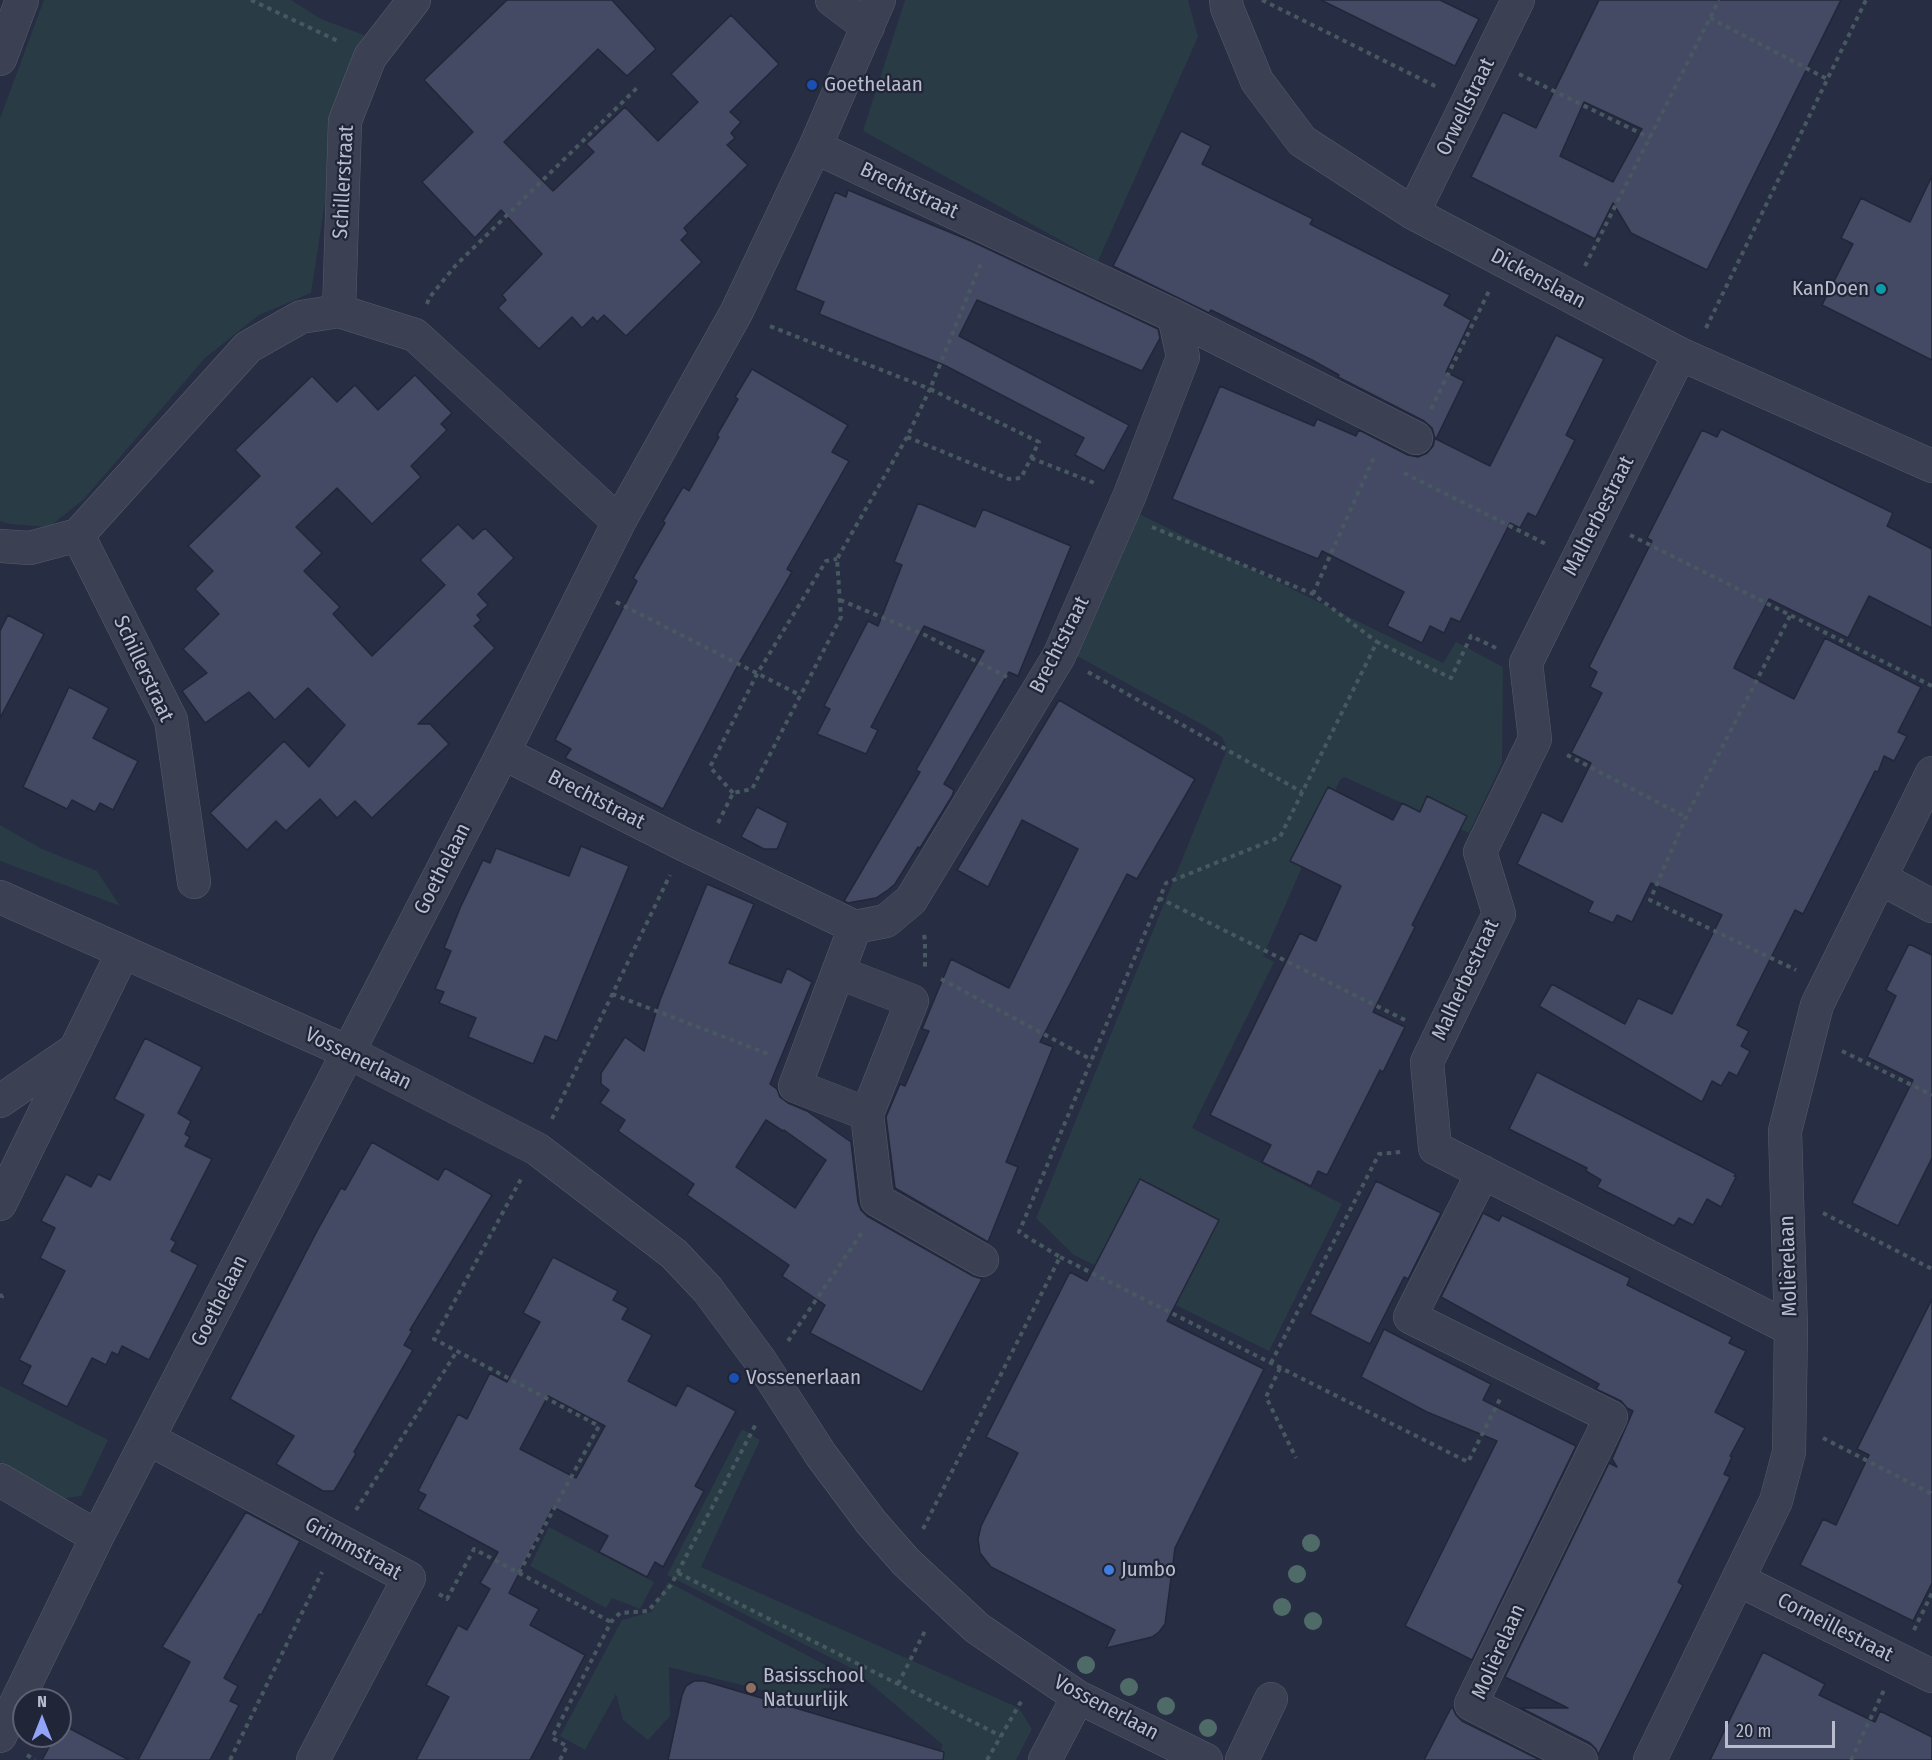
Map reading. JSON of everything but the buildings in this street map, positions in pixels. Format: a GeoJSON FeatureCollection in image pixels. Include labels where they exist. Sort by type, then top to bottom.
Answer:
{"type":"FeatureCollection","features":[{"type":"Feature","properties":{"kind":"street"},"geometry":{"type":"LineString","coordinates":[[0,59],[22,0]]}},
{"type":"Feature","properties":{"kind":"street","name":"Schillerstraat"},"geometry":{"type":"LineString","coordinates":[[339,311],[345,121],[370,57],[414,0]]}},
{"type":"Feature","properties":{"kind":"street"},"geometry":{"type":"LineString","coordinates":[[832,0],[873,14]]}},
{"type":"Feature","properties":{"kind":"street","name":"Dickenslaan"},"geometry":{"type":"LineString","coordinates":[[1226,0],[1227,8],[1257,81],[1302,141],[1413,213],[1686,356],[1932,466]]}},
{"type":"Feature","properties":{"kind":"street","name":"Orwellstraat"},"geometry":{"type":"LineString","coordinates":[[1413,213],[1518,0]]}},
{"type":"Feature","properties":{"kind":"street","name":"Goethelaan"},"geometry":{"type":"LineString","coordinates":[[0,1736],[97,1537],[503,753],[620,522],[736,313],[815,147],[873,14]]}},
{"type":"Feature","properties":{"kind":"street","name":"Brechtstraat"},"geometry":{"type":"LineString","coordinates":[[503,753],[685,845],[855,927],[886,921],[910,900],[1059,657],[1126,506],[1183,357],[1174,316],[815,147]]}},
{"type":"Feature","properties":{"kind":"street"},"geometry":{"type":"LineString","coordinates":[[0,546],[30,548],[78,535],[248,347],[301,317],[339,311],[415,335],[620,522]]}},
{"type":"Feature","properties":{"kind":"street"},"geometry":{"type":"LineString","coordinates":[[1174,316],[1403,432]]}},
{"type":"Feature","properties":{"kind":"street","name":"Malherbestraat"},"geometry":{"type":"LineString","coordinates":[[1526,663],[1597,519],[1686,356]]}},
{"type":"Feature","properties":{"kind":"street","name":"Schillerstraat"},"geometry":{"type":"LineString","coordinates":[[78,535],[171,720],[194,882]]}},
{"type":"Feature","properties":{"kind":"street"},"geometry":{"type":"LineString","coordinates":[[1526,663],[1536,739]]}},
{"type":"Feature","properties":{"kind":"street","name":"Malherbestraat"},"geometry":{"type":"LineString","coordinates":[[1435,1148],[1427,1062],[1499,914],[1480,852],[1536,739]]}},
{"type":"Feature","properties":{"kind":"street","name":"Molièrelaan"},"geometry":{"type":"LineString","coordinates":[[1650,1760],[1776,1501],[1789,1452],[1791,1329],[1785,1131],[1817,1005],[1932,773]]}},
{"type":"Feature","properties":{"kind":"street"},"geometry":{"type":"LineString","coordinates":[[1880,878],[1932,906]]}},
{"type":"Feature","properties":{"kind":"street","name":"Vossenerlaan"},"geometry":{"type":"LineString","coordinates":[[0,897],[348,1052],[537,1149],[674,1254],[708,1290],[772,1379],[828,1464],[871,1522],[906,1562],[976,1628],[1078,1697],[1206,1760]]}},
{"type":"Feature","properties":{"kind":"street"},"geometry":{"type":"LineString","coordinates":[[855,927],[840,973],[795,1086],[867,1114]]}},
{"type":"Feature","properties":{"kind":"street"},"geometry":{"type":"LineString","coordinates":[[0,1204],[123,952]]}},
{"type":"Feature","properties":{"kind":"street"},"geometry":{"type":"LineString","coordinates":[[840,973],[912,1001],[867,1114],[877,1200],[982,1260]]}},
{"type":"Feature","properties":{"kind":"street"},"geometry":{"type":"LineString","coordinates":[[0,1101],[78,1047]]}},
{"type":"Feature","properties":{"kind":"street"},"geometry":{"type":"LineString","coordinates":[[1435,1148],[1791,1329]]}},
{"type":"Feature","properties":{"kind":"street","name":"Molièrelaan"},"geometry":{"type":"LineString","coordinates":[[1483,1172],[1410,1317],[1611,1417],[1471,1704],[1581,1760]]}},
{"type":"Feature","properties":{"kind":"street","name":"Grimmstraat"},"geometry":{"type":"LineString","coordinates":[[149,1439],[409,1578],[313,1760]]}},
{"type":"Feature","properties":{"kind":"street"},"geometry":{"type":"LineString","coordinates":[[0,1480],[97,1537]]}},
{"type":"Feature","properties":{"kind":"street","name":"Corneillestraat"},"geometry":{"type":"LineString","coordinates":[[1739,1580],[1932,1676]]}},
{"type":"Feature","properties":{"kind":"street"},"geometry":{"type":"LineString","coordinates":[[1045,1760],[1078,1697]]}},
{"type":"Feature","properties":{"kind":"street"},"geometry":{"type":"LineString","coordinates":[[1242,1760],[1271,1699]]}},
{"type":"Feature","properties":{"kind":"path"},"geometry":{"type":"LineString","coordinates":[[251,0],[370,57]]}},
{"type":"Feature","properties":{"kind":"path"},"geometry":{"type":"LineString","coordinates":[[1262,0],[1468,102]]}},
{"type":"Feature","properties":{"kind":"path"},"geometry":{"type":"LineString","coordinates":[[1570,296],[1719,0]]}},
{"type":"Feature","properties":{"kind":"path"},"geometry":{"type":"LineString","coordinates":[[1686,356],[1866,0]]}},
{"type":"Feature","properties":{"kind":"path"},"geometry":{"type":"LineString","coordinates":[[1710,18],[1827,79]]}},
{"type":"Feature","properties":{"kind":"path"},"geometry":{"type":"LineString","coordinates":[[1489,59],[1650,138]]}},
{"type":"Feature","properties":{"kind":"path"},"geometry":{"type":"LineString","coordinates":[[415,335],[429,298],[456,266],[638,87]]}},
{"type":"Feature","properties":{"kind":"path"},"geometry":{"type":"LineString","coordinates":[[733,793],[752,789],[841,617],[837,560],[907,437],[930,388],[994,231]]}},
{"type":"Feature","properties":{"kind":"path"},"geometry":{"type":"LineString","coordinates":[[1313,594],[1403,432],[1504,261]]}},
{"type":"Feature","properties":{"kind":"path"},"geometry":{"type":"LineString","coordinates":[[736,313],[930,388],[1039,442],[1021,478],[1009,479],[907,437]]}},
{"type":"Feature","properties":{"kind":"path"},"geometry":{"type":"LineString","coordinates":[[1031,458],[1126,506],[1313,594],[1377,642],[1451,678],[1471,636],[1526,663]]}},
{"type":"Feature","properties":{"kind":"path"},"geometry":{"type":"LineString","coordinates":[[1396,468],[1577,560]]}},
{"type":"Feature","properties":{"kind":"path"},"geometry":{"type":"LineString","coordinates":[[1597,519],[1932,686]]}},
{"type":"Feature","properties":{"kind":"path"},"geometry":{"type":"LineString","coordinates":[[733,793],[710,767],[757,674],[825,561],[837,560]]}},
{"type":"Feature","properties":{"kind":"path"},"geometry":{"type":"LineString","coordinates":[[607,598],[800,695]]}},
{"type":"Feature","properties":{"kind":"path"},"geometry":{"type":"LineString","coordinates":[[840,600],[925,635],[1008,678]]}},
{"type":"Feature","properties":{"kind":"path"},"geometry":{"type":"LineString","coordinates":[[1791,616],[1686,816],[1650,900],[1827,985]]}},
{"type":"Feature","properties":{"kind":"path"},"geometry":{"type":"LineString","coordinates":[[1377,642],[1280,837],[1166,883],[1019,1232],[1060,1257],[1468,1462],[1515,1369]]}},
{"type":"Feature","properties":{"kind":"path"},"geometry":{"type":"LineString","coordinates":[[1059,657],[1302,792]]}},
{"type":"Feature","properties":{"kind":"path"},"geometry":{"type":"LineString","coordinates":[[1536,739],[1686,816]]}},
{"type":"Feature","properties":{"kind":"path"},"geometry":{"type":"LineString","coordinates":[[519,1573],[599,1426],[434,1339],[537,1149],[685,845],[711,838],[733,793]]}},
{"type":"Feature","properties":{"kind":"path"},"geometry":{"type":"LineString","coordinates":[[1160,898],[1440,1037]]}},
{"type":"Feature","properties":{"kind":"path"},"geometry":{"type":"LineString","coordinates":[[910,900],[925,940],[925,970],[912,1001]]}},
{"type":"Feature","properties":{"kind":"path"},"geometry":{"type":"LineString","coordinates":[[925,970],[1092,1060]]}},
{"type":"Feature","properties":{"kind":"path"},"geometry":{"type":"LineString","coordinates":[[612,994],[802,1066]]}},
{"type":"Feature","properties":{"kind":"path"},"geometry":{"type":"LineString","coordinates":[[1809,1035],[1932,1095]]}},
{"type":"Feature","properties":{"kind":"path"},"geometry":{"type":"LineString","coordinates":[[1271,1363],[1379,1154],[1435,1148]]}},
{"type":"Feature","properties":{"kind":"path"},"geometry":{"type":"LineString","coordinates":[[1787,1195],[1932,1269]]}},
{"type":"Feature","properties":{"kind":"path"},"geometry":{"type":"LineString","coordinates":[[560,1760],[567,1746],[552,1738],[611,1622],[620,1613],[648,1611],[671,1585],[772,1379],[882,1202]]}},
{"type":"Feature","properties":{"kind":"path"},"geometry":{"type":"LineString","coordinates":[[906,1562],[1060,1257]]}},
{"type":"Feature","properties":{"kind":"path"},"geometry":{"type":"LineString","coordinates":[[0,1294],[2,1297],[0,1302]]}},
{"type":"Feature","properties":{"kind":"path"},"geometry":{"type":"LineString","coordinates":[[1280,1368],[1266,1397],[1296,1458]]}},
{"type":"Feature","properties":{"kind":"path"},"geometry":{"type":"LineString","coordinates":[[1789,1421],[1932,1494]]}},
{"type":"Feature","properties":{"kind":"path"},"geometry":{"type":"LineString","coordinates":[[409,1578],[447,1599],[474,1549],[611,1622]]}},
{"type":"Feature","properties":{"kind":"path"},"geometry":{"type":"LineString","coordinates":[[678,1573],[1001,1736]]}},
{"type":"Feature","properties":{"kind":"path"},"geometry":{"type":"LineString","coordinates":[[898,1684],[925,1631]]}},
{"type":"Feature","properties":{"kind":"path"},"geometry":{"type":"LineString","coordinates":[[987,1760],[1039,1671]]}},
{"type":"Feature","properties":{"kind":"shaded area"},"geometry":{"type":"Polygon","coordinates":[[[44,0],[291,0],[321,19],[364,35],[338,118],[311,293],[259,315],[205,358],[84,499],[49,527],[9,524],[0,521],[0,118],[44,0]]]}},
{"type":"Feature","properties":{"kind":"shaded area"},"geometry":{"type":"Polygon","coordinates":[[[905,0],[1188,0],[1198,37],[1098,261],[863,131],[905,0]]]}},
{"type":"Feature","properties":{"kind":"shaded area"},"geometry":{"type":"Polygon","coordinates":[[[1125,507],[1443,663],[1456,642],[1503,667],[1502,763],[1469,833],[1344,777],[1340,780],[1263,956],[1274,962],[1192,1128],[1342,1204],[1269,1351],[1074,1255],[1036,1218],[1227,749],[1222,737],[1203,725],[1066,650],[1125,507]]]}},
{"type":"Feature","properties":{"kind":"shaded area"},"geometry":{"type":"Polygon","coordinates":[[[0,825],[42,849],[97,871],[120,906],[0,861],[0,825]]]}},
{"type":"Feature","properties":{"kind":"shaded area"},"geometry":{"type":"Polygon","coordinates":[[[0,1386],[108,1440],[81,1496],[60,1499],[0,1462],[0,1386]]]}},
{"type":"Feature","properties":{"kind":"shaded area"},"geometry":{"type":"Polygon","coordinates":[[[742,1429],[760,1440],[701,1567],[1019,1708],[1032,1729],[1016,1760],[936,1760],[943,1745],[853,1669],[667,1575],[742,1429]]]}},
{"type":"Feature","properties":{"kind":"shaded area"},"geometry":{"type":"Polygon","coordinates":[[[549,1527],[654,1582],[640,1609],[612,1598],[606,1608],[530,1566],[549,1527]]]}},
{"type":"Feature","properties":{"kind":"shaded area"},"geometry":{"type":"Polygon","coordinates":[[[668,1582],[833,1669],[826,1706],[669,1667],[670,1716],[648,1740],[623,1720],[616,1694],[585,1750],[560,1736],[622,1620],[651,1612],[668,1582]]]}},
{"type":"Feature","properties":{"kind":"place","name":"Goethelaan"},"geometry":{"type":"Point","coordinates":[812,85]}},
{"type":"Feature","properties":{"kind":"place","name":"KanDoen"},"geometry":{"type":"Point","coordinates":[1881,289]}},
{"type":"Feature","properties":{"kind":"place","name":"Vossenerlaan"},"geometry":{"type":"Point","coordinates":[734,1378]}},
{"type":"Feature","properties":{"kind":"place","name":"Jumbo"},"geometry":{"type":"Point","coordinates":[1109,1570]}},
{"type":"Feature","properties":{"kind":"place","name":"Basisschool Natuurlijk"},"geometry":{"type":"Point","coordinates":[751,1688]}}]}
